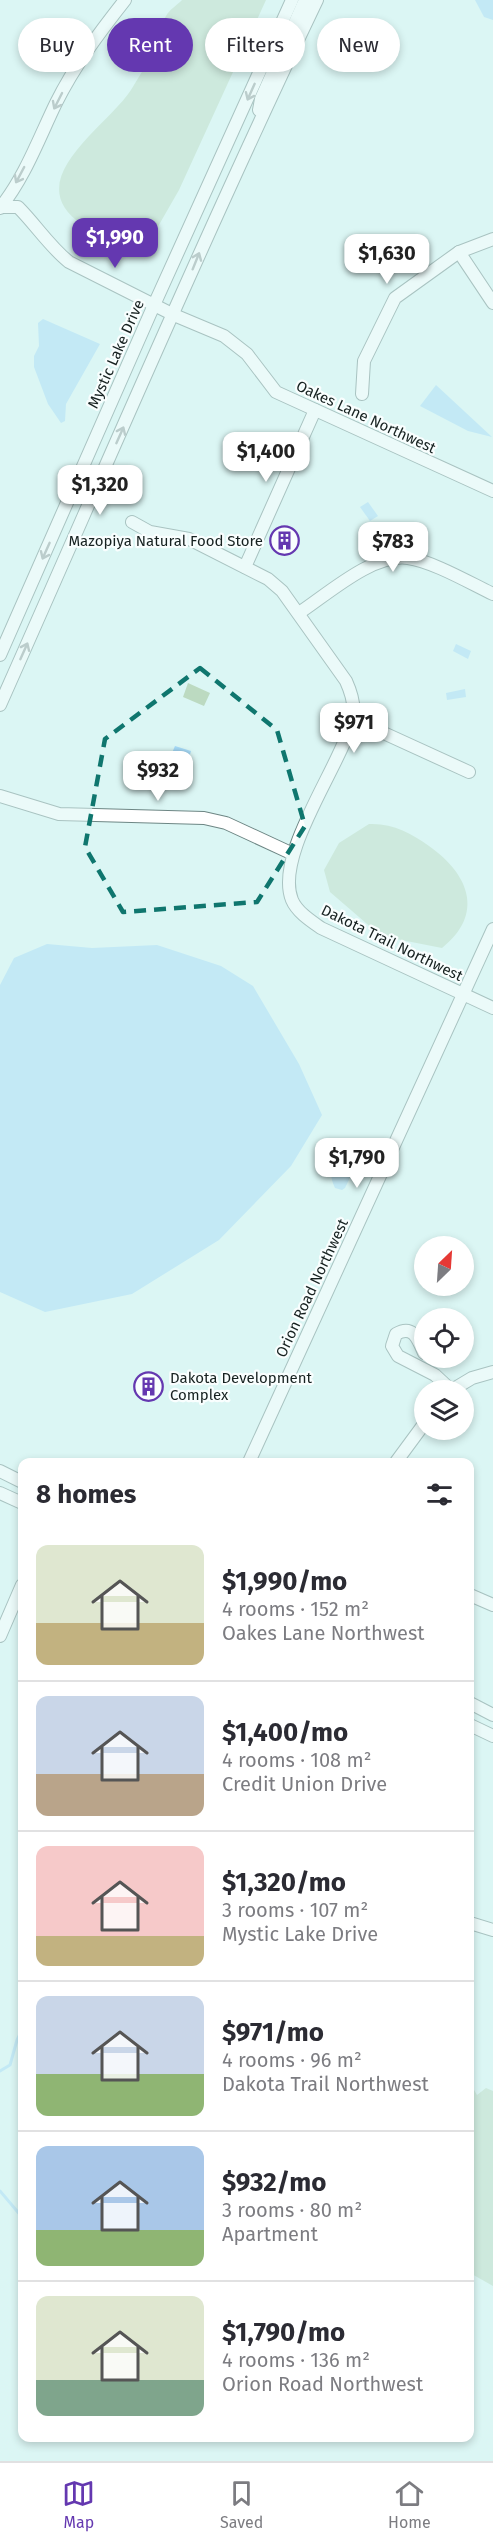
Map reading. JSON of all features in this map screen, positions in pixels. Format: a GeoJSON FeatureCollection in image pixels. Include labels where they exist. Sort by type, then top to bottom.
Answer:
{"type":"FeatureCollection","features":[{"type":"Feature","properties":{"kind":"street"},"geometry":{"type":"LineString","coordinates":[[1,207],[39,142],[77,65],[96,36],[125,0]]}},
{"type":"Feature","properties":{"kind":"street","name":"Mystic Lake Drive"},"geometry":{"type":"LineString","coordinates":[[0,655],[154,305],[292,0]]}},
{"type":"Feature","properties":{"kind":"street"},"geometry":{"type":"LineString","coordinates":[[257,126],[261,99],[306,0]]}},
{"type":"Feature","properties":{"kind":"street"},"geometry":{"type":"LineString","coordinates":[[0,705],[174,315],[205,239],[317,0]]}},
{"type":"Feature","properties":{"kind":"street","name":"Oakes Lane Northwest"},"geometry":{"type":"LineString","coordinates":[[1,207],[18,207],[31,219],[54,250],[69,262],[174,315],[224,336],[247,354],[276,392],[493,491]]}},
{"type":"Feature","properties":{"kind":"street"},"geometry":{"type":"LineString","coordinates":[[362,394],[364,361],[395,298],[459,252],[493,239]]}},
{"type":"Feature","properties":{"kind":"street"},"geometry":{"type":"LineString","coordinates":[[459,252],[493,303]]}},
{"type":"Feature","properties":{"kind":"street"},"geometry":{"type":"LineString","coordinates":[[245,567],[315,410]]}},
{"type":"Feature","properties":{"kind":"street"},"geometry":{"type":"LineString","coordinates":[[132,522],[150,532],[189,539],[268,579],[282,591],[299,613],[346,681],[351,693],[353,719],[469,772]]}},
{"type":"Feature","properties":{"kind":"street"},"geometry":{"type":"LineString","coordinates":[[299,613],[377,562],[395,557],[422,561],[493,594]]}},
{"type":"Feature","properties":{"kind":"street","name":"Dakota Trail Northwest"},"geometry":{"type":"LineString","coordinates":[[353,719],[293,854],[287,882],[292,902],[321,928],[493,1008]]}},
{"type":"Feature","properties":{"kind":"street"},"geometry":{"type":"LineString","coordinates":[[0,796],[59,814],[204,819],[226,823],[293,854]]}},
{"type":"Feature","properties":{"kind":"street","name":"Orion Road Northwest"},"geometry":{"type":"LineString","coordinates":[[251,1458],[493,929]]}},
{"type":"Feature","properties":{"kind":"street"},"geometry":{"type":"LineString","coordinates":[[414,1333],[411,1330],[403,1330],[396,1334],[392,1346],[394,1352],[414,1363]]}},
{"type":"Feature","properties":{"kind":"street"},"geometry":{"type":"LineString","coordinates":[[423,1368],[440,1380]]}},
{"type":"Feature","properties":{"kind":"street"},"geometry":{"type":"LineString","coordinates":[[432,1368],[435,1375]]}},
{"type":"Feature","properties":{"kind":"street"},"geometry":{"type":"LineString","coordinates":[[468,1380],[493,1372]]}},
{"type":"Feature","properties":{"kind":"street"},"geometry":{"type":"LineString","coordinates":[[399,1458],[414,1438]]}},
{"type":"Feature","properties":{"kind":"street"},"geometry":{"type":"LineString","coordinates":[[0,1471],[18,1480]]}},
{"type":"Feature","properties":{"kind":"street"},"geometry":{"type":"LineString","coordinates":[[0,1493],[18,1501]]}},
{"type":"Feature","properties":{"kind":"street"},"geometry":{"type":"LineString","coordinates":[[0,1636],[18,1594]]}},
{"type":"Feature","properties":{"kind":"street"},"geometry":{"type":"LineString","coordinates":[[474,1597],[493,1605]]}},
{"type":"Feature","properties":{"kind":"street"},"geometry":{"type":"LineString","coordinates":[[474,1705],[493,1715]]}},
{"type":"Feature","properties":{"kind":"street"},"geometry":{"type":"LineString","coordinates":[[474,1727],[493,1736]]}},
{"type":"Feature","properties":{"kind":"street"},"geometry":{"type":"LineString","coordinates":[[474,1924],[493,1930]]}},
{"type":"Feature","properties":{"kind":"highlighted area"},"geometry":{"type":"Polygon","coordinates":[[[200,668],[277,730],[305,826],[257,902],[123,912],[85,847],[105,739],[200,668]]]}},
{"type":"Feature","properties":{"kind":"green space"},"geometry":{"type":"Polygon","coordinates":[[[182,0],[266,0],[258,18],[205,18],[205,72],[233,72],[179,190],[156,230],[126,239],[111,239],[83,225],[65,208],[59,191],[63,173],[73,155],[119,105],[141,72],[193,72],[193,18],[165,18],[182,0]]]}},
{"type":"Feature","properties":{"kind":"green space"},"geometry":{"type":"Polygon","coordinates":[[[188,683],[210,693],[204,706],[183,697],[188,683]]]}},
{"type":"Feature","properties":{"kind":"green space"},"geometry":{"type":"Polygon","coordinates":[[[369,824],[394,827],[415,837],[443,857],[462,882],[467,895],[464,922],[442,948],[381,936],[330,892],[324,870],[339,843],[369,824]]]}},
{"type":"Feature","properties":{"kind":"green space"},"geometry":{"type":"Polygon","coordinates":[[[486,2088],[493,2091],[493,2286],[474,2275],[474,2090],[477,2095],[486,2088]]]}},
{"type":"Feature","properties":{"kind":"water"},"geometry":{"type":"Polygon","coordinates":[[[475,0],[493,0],[493,20],[484,17],[475,0]]]}},
{"type":"Feature","properties":{"kind":"water"},"geometry":{"type":"Polygon","coordinates":[[[43,319],[100,344],[66,404],[65,421],[61,423],[48,404],[34,367],[34,356],[39,346],[38,323],[43,319]]]}},
{"type":"Feature","properties":{"kind":"water"},"geometry":{"type":"Polygon","coordinates":[[[436,385],[492,437],[468,431],[420,406],[436,385]]]}},
{"type":"Feature","properties":{"kind":"water"},"geometry":{"type":"Polygon","coordinates":[[[368,502],[378,516],[370,521],[360,507],[368,502]]]}},
{"type":"Feature","properties":{"kind":"water"},"geometry":{"type":"Polygon","coordinates":[[[456,644],[471,651],[468,659],[453,651],[456,644]]]}},
{"type":"Feature","properties":{"kind":"water"},"geometry":{"type":"Polygon","coordinates":[[[465,689],[466,697],[447,700],[446,693],[465,689]]]}},
{"type":"Feature","properties":{"kind":"water"},"geometry":{"type":"Polygon","coordinates":[[[175,746],[191,751],[189,758],[172,753],[175,746]]]}},
{"type":"Feature","properties":{"kind":"water"},"geometry":{"type":"Polygon","coordinates":[[[47,944],[92,948],[157,945],[221,966],[253,986],[299,1064],[322,1115],[291,1166],[219,1240],[132,1294],[45,1312],[0,1292],[0,985],[14,958],[47,944]]]}},
{"type":"Feature","properties":{"kind":"water"},"geometry":{"type":"Polygon","coordinates":[[[343,1156],[356,1161],[356,1165],[342,1190],[335,1188],[331,1172],[337,1157],[343,1156]]]}},
{"type":"Feature","properties":{"kind":"waterway"},"geometry":{"type":"LineString","coordinates":[[0,2071],[10,2065],[18,2038]]}},
{"type":"Feature","properties":{"kind":"waterway"},"geometry":{"type":"LineString","coordinates":[[0,2191],[18,2212]]}},
{"type":"Feature","properties":{"kind":"place","name":"Mazopiya Natural Food Store"},"geometry":{"type":"Point","coordinates":[284,541]}},
{"type":"Feature","properties":{"kind":"place","name":"Dakota Development Complex"},"geometry":{"type":"Point","coordinates":[149,1387]}}]}
